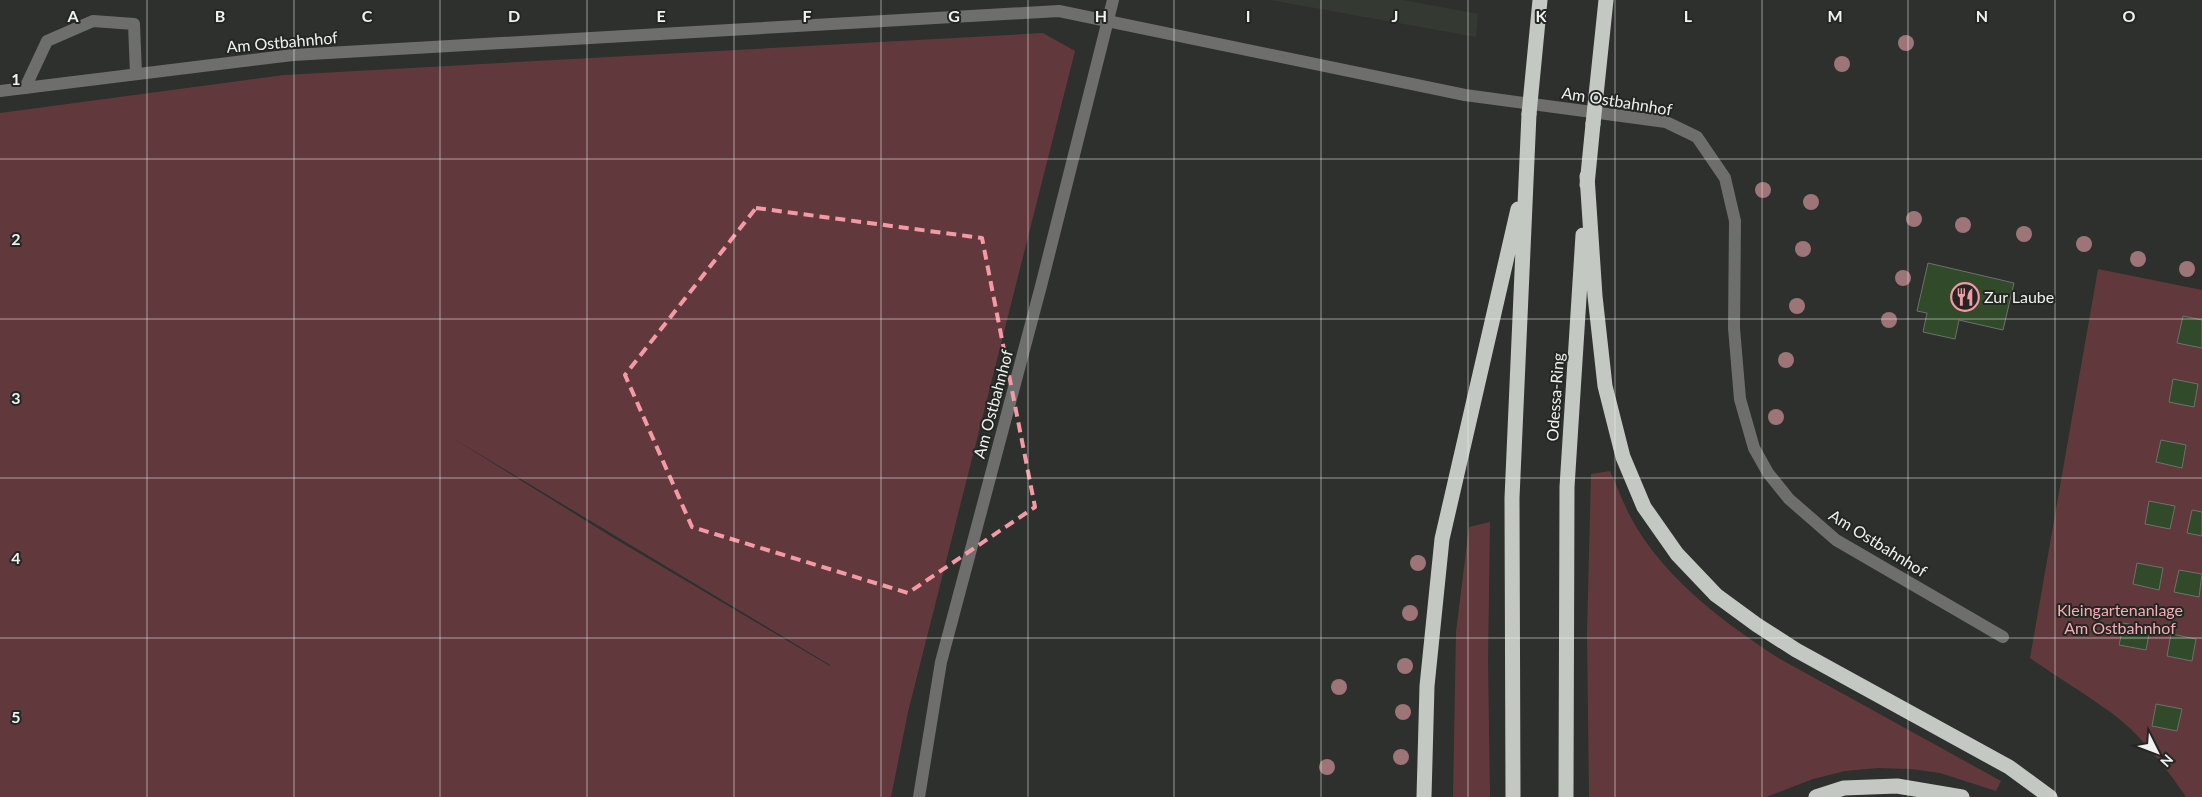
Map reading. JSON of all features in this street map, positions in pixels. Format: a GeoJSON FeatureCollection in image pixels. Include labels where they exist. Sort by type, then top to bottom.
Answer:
{"type":"FeatureCollection","features":[{"type":"Feature","properties":{"kind":"highway"},"geometry":{"type":"LineString","coordinates":[[1513,797],[1512,498],[1529,114],[1540,0]]}},
{"type":"Feature","properties":{"kind":"highway","name":"Odessa-Ring"},"geometry":{"type":"LineString","coordinates":[[1566,797],[1567,487],[1587,176],[1606,0]]}},
{"type":"Feature","properties":{"kind":"highway"},"geometry":{"type":"LineString","coordinates":[[1424,797],[1427,686],[1442,539],[1526,176]]}},
{"type":"Feature","properties":{"kind":"highway"},"geometry":{"type":"LineString","coordinates":[[1587,176],[1595,296],[1605,386],[1623,457],[1644,507],[1677,554],[1716,595],[1757,625],[1796,650],[2010,767],[2050,797]]}},
{"type":"Feature","properties":{"kind":"highway"},"geometry":{"type":"LineString","coordinates":[[1816,797],[1844,788],[1897,786],[1962,797]]}},
{"type":"Feature","properties":{"kind":"street","name":"Am Ostbahnhof"},"geometry":{"type":"LineString","coordinates":[[919,797],[941,662],[1041,286],[1113,0]]}},
{"type":"Feature","properties":{"kind":"street","name":"Am Ostbahnhof"},"geometry":{"type":"LineString","coordinates":[[0,91],[293,55],[1059,11],[1465,95],[1666,122],[1697,137],[1725,178],[1736,221],[1734,328],[1740,399],[1754,448],[1768,473],[1789,499],[1836,540],[2003,637]]}},
{"type":"Feature","properties":{"kind":"street"},"geometry":{"type":"LineString","coordinates":[[26,88],[46,41],[93,21],[134,24],[136,74]]}},
{"type":"Feature","properties":{"kind":"highlighted area"},"geometry":{"type":"Polygon","coordinates":[[[756,208],[982,238],[1035,507],[908,593],[692,527],[625,375],[756,208]]]}},
{"type":"Feature","properties":{"kind":"shaded area"},"geometry":{"type":"Polygon","coordinates":[[[1270,0],[1403,0],[1478,14],[1476,37],[1270,0]]]}},
{"type":"Feature","properties":{"kind":"green space"},"geometry":{"type":"Polygon","coordinates":[[[1043,33],[1075,51],[908,712],[891,797],[0,797],[0,113],[284,75],[1043,33]],[[451,437],[612,537],[830,665],[451,437]]]}},
{"type":"Feature","properties":{"kind":"green space","name":"Kleingartenanlage Am Ostbahnhof"},"geometry":{"type":"Polygon","coordinates":[[[2098,269],[2202,290],[2202,797],[2186,797],[2152,752],[2123,722],[2030,658],[2098,269]]]}},
{"type":"Feature","properties":{"kind":"green space"},"geometry":{"type":"Polygon","coordinates":[[[1610,471],[1630,516],[1652,550],[1684,586],[1702,602],[1740,632],[1780,659],[2001,781],[1996,791],[1940,773],[1911,769],[1878,768],[1845,771],[1813,779],[1766,797],[1589,797],[1587,633],[1591,474],[1610,471]]]}},
{"type":"Feature","properties":{"kind":"green space"},"geometry":{"type":"Polygon","coordinates":[[[1490,522],[1488,661],[1490,797],[1453,797],[1456,632],[1469,527],[1490,522]]]}},
{"type":"Feature","properties":{"kind":"building","name":"Zur Laube"},"geometry":{"type":"Polygon","coordinates":[[[1928,263],[2014,283],[2003,330],[1959,320],[1955,339],[1923,332],[1927,313],[1917,311],[1928,263]]]}},
{"type":"Feature","properties":{"kind":"building"},"geometry":{"type":"Polygon","coordinates":[[[2183,316],[2202,320],[2202,348],[2177,343],[2183,316]]]}},
{"type":"Feature","properties":{"kind":"building"},"geometry":{"type":"Polygon","coordinates":[[[2173,379],[2198,384],[2194,407],[2169,402],[2173,379]]]}},
{"type":"Feature","properties":{"kind":"building"},"geometry":{"type":"Polygon","coordinates":[[[2161,440],[2186,445],[2182,468],[2156,462],[2161,440]]]}},
{"type":"Feature","properties":{"kind":"building"},"geometry":{"type":"Polygon","coordinates":[[[2149,501],[2175,506],[2170,529],[2145,524],[2149,501]]]}},
{"type":"Feature","properties":{"kind":"building"},"geometry":{"type":"Polygon","coordinates":[[[2192,510],[2202,512],[2202,536],[2187,533],[2192,510]]]}},
{"type":"Feature","properties":{"kind":"building"},"geometry":{"type":"Polygon","coordinates":[[[2137,563],[2163,568],[2159,590],[2133,584],[2137,563]]]}},
{"type":"Feature","properties":{"kind":"building"},"geometry":{"type":"Polygon","coordinates":[[[2179,570],[2202,574],[2199,597],[2174,592],[2179,570]]]}},
{"type":"Feature","properties":{"kind":"building"},"geometry":{"type":"Polygon","coordinates":[[[2124,623],[2150,629],[2146,650],[2119,645],[2124,623]]]}},
{"type":"Feature","properties":{"kind":"building"},"geometry":{"type":"Polygon","coordinates":[[[2171,634],[2196,639],[2192,661],[2167,656],[2171,634]]]}},
{"type":"Feature","properties":{"kind":"building"},"geometry":{"type":"Polygon","coordinates":[[[2156,704],[2182,709],[2177,731],[2152,726],[2156,704]]]}},
{"type":"Feature","properties":{"kind":"place","name":"Zur Laube"},"geometry":{"type":"Point","coordinates":[1965,297]}}]}
